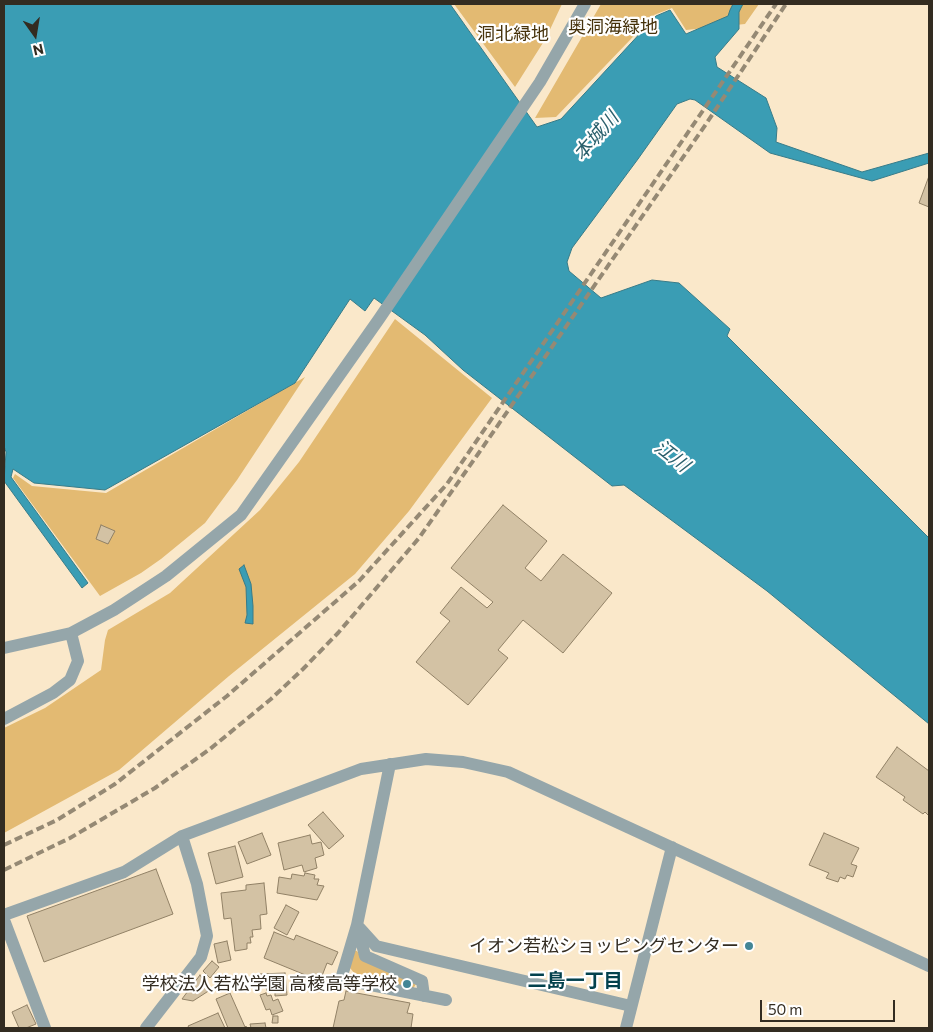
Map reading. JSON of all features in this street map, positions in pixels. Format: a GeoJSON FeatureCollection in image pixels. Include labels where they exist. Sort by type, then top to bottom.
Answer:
{"type":"FeatureCollection","features":[{"type":"Feature","properties":{"kind":"street"},"geometry":{"type":"LineString","coordinates":[[4,648],[71,633],[114,610],[166,576],[240,515],[379,319],[540,82],[585,4]]}},
{"type":"Feature","properties":{"kind":"street"},"geometry":{"type":"LineString","coordinates":[[4,719],[53,693],[70,680],[78,661],[71,633]]}},
{"type":"Feature","properties":{"kind":"street"},"geometry":{"type":"LineString","coordinates":[[4,915],[124,872],[182,836],[361,769],[426,759],[463,762],[508,772],[929,966]]}},
{"type":"Feature","properties":{"kind":"street"},"geometry":{"type":"LineString","coordinates":[[390,764],[358,925],[341,979],[446,1000]]}},
{"type":"Feature","properties":{"kind":"street"},"geometry":{"type":"LineString","coordinates":[[146,1028],[201,957],[207,936],[197,884],[182,836]]}},
{"type":"Feature","properties":{"kind":"street"},"geometry":{"type":"LineString","coordinates":[[626,1028],[672,847]]}},
{"type":"Feature","properties":{"kind":"street"},"geometry":{"type":"LineString","coordinates":[[4,920],[46,1028]]}},
{"type":"Feature","properties":{"kind":"street"},"geometry":{"type":"LineString","coordinates":[[358,925],[365,956],[422,982],[424,996]]}},
{"type":"Feature","properties":{"kind":"street"},"geometry":{"type":"LineString","coordinates":[[358,925],[376,946],[631,1006]]}},
{"type":"Feature","properties":{"kind":"green space","name":"洞北緑地"},"geometry":{"type":"Polygon","coordinates":[[[454,4],[562,4],[546,38],[515,87],[454,4]]]}},
{"type":"Feature","properties":{"kind":"green space","name":"奥洞海緑地"},"geometry":{"type":"Polygon","coordinates":[[[601,4],[759,4],[745,24],[686,30],[672,8],[654,15],[556,117],[535,118],[601,4]]]}},
{"type":"Feature","properties":{"kind":"green space"},"geometry":{"type":"Polygon","coordinates":[[[395,319],[492,398],[409,511],[355,574],[229,676],[119,770],[4,833],[4,728],[45,708],[101,670],[108,630],[170,593],[260,510],[299,462],[395,319]]]}},
{"type":"Feature","properties":{"kind":"green space"},"geometry":{"type":"Polygon","coordinates":[[[305,377],[237,480],[205,523],[141,573],[100,596],[13,478],[15,474],[32,486],[106,493],[305,377]]]}},
{"type":"Feature","properties":{"kind":"green space"},"geometry":{"type":"Polygon","coordinates":[[[353,950],[357,951],[363,960],[416,984],[413,989],[355,974],[350,968],[353,950]]]}},
{"type":"Feature","properties":{"kind":"water"},"geometry":{"type":"Polygon","coordinates":[[[4,4],[450,4],[537,127],[561,119],[656,16],[670,10],[686,34],[728,16],[733,4],[743,4],[739,12],[739,29],[715,57],[717,67],[766,98],[777,128],[776,142],[862,172],[929,153],[929,163],[872,181],[770,153],[695,100],[690,99],[677,104],[572,248],[567,262],[569,271],[601,298],[652,280],[679,283],[730,329],[727,336],[929,538],[929,724],[767,591],[624,485],[612,486],[463,370],[425,335],[374,298],[365,311],[350,299],[295,383],[105,490],[34,483],[13,469],[11,477],[88,583],[82,588],[4,481],[6,452],[4,446],[4,4]]]}},
{"type":"Feature","properties":{"kind":"water"},"geometry":{"type":"Polygon","coordinates":[[[244,565],[251,584],[253,624],[245,623],[247,615],[246,587],[239,569],[244,565]]]}},
{"type":"Feature","properties":{"kind":"building"},"geometry":{"type":"Polygon","coordinates":[[[929,176],[929,207],[919,203],[929,176]]]}},
{"type":"Feature","properties":{"kind":"building"},"geometry":{"type":"Polygon","coordinates":[[[503,505],[547,541],[525,568],[541,581],[563,554],[612,593],[563,653],[523,620],[498,650],[508,658],[468,705],[416,662],[450,621],[440,613],[461,587],[487,608],[493,602],[451,568],[503,505]]]}},
{"type":"Feature","properties":{"kind":"building"},"geometry":{"type":"Polygon","coordinates":[[[101,525],[115,531],[108,544],[96,539],[101,525]]]}},
{"type":"Feature","properties":{"kind":"building"},"geometry":{"type":"Polygon","coordinates":[[[897,747],[929,771],[929,816],[903,800],[905,797],[876,777],[897,747]]]}},
{"type":"Feature","properties":{"kind":"building"},"geometry":{"type":"Polygon","coordinates":[[[323,812],[344,836],[329,849],[308,825],[323,812]]]}},
{"type":"Feature","properties":{"kind":"building"},"geometry":{"type":"Polygon","coordinates":[[[262,833],[271,855],[247,864],[238,842],[262,833]]]}},
{"type":"Feature","properties":{"kind":"building"},"geometry":{"type":"Polygon","coordinates":[[[824,833],[859,848],[851,864],[857,866],[853,877],[847,875],[845,879],[840,877],[838,882],[826,878],[829,873],[809,865],[824,833]]]}},
{"type":"Feature","properties":{"kind":"building"},"geometry":{"type":"Polygon","coordinates":[[[310,835],[312,844],[321,842],[324,855],[315,858],[317,868],[304,872],[302,865],[284,870],[278,843],[310,835]]]}},
{"type":"Feature","properties":{"kind":"building"},"geometry":{"type":"Polygon","coordinates":[[[235,846],[243,877],[216,884],[208,853],[235,846]]]}},
{"type":"Feature","properties":{"kind":"building"},"geometry":{"type":"Polygon","coordinates":[[[156,869],[173,914],[44,962],[27,916],[156,869]]]}},
{"type":"Feature","properties":{"kind":"building"},"geometry":{"type":"Polygon","coordinates":[[[305,873],[315,875],[314,879],[319,879],[317,885],[324,886],[317,900],[277,893],[279,877],[291,879],[292,874],[304,876],[305,873]]]}},
{"type":"Feature","properties":{"kind":"building"},"geometry":{"type":"Polygon","coordinates":[[[264,883],[267,914],[260,915],[261,929],[252,930],[253,937],[250,937],[251,943],[247,943],[247,949],[235,951],[231,918],[224,919],[221,893],[246,890],[246,885],[264,883]]]}},
{"type":"Feature","properties":{"kind":"building"},"geometry":{"type":"Polygon","coordinates":[[[286,905],[299,912],[287,935],[274,928],[286,905]]]}},
{"type":"Feature","properties":{"kind":"building"},"geometry":{"type":"Polygon","coordinates":[[[274,932],[294,940],[296,935],[338,952],[332,965],[327,963],[320,981],[264,958],[274,932]]]}},
{"type":"Feature","properties":{"kind":"building"},"geometry":{"type":"Polygon","coordinates":[[[227,941],[231,960],[218,963],[214,944],[227,941]]]}},
{"type":"Feature","properties":{"kind":"building"},"geometry":{"type":"Polygon","coordinates":[[[212,961],[219,967],[210,978],[203,971],[212,961]]]}},
{"type":"Feature","properties":{"kind":"building"},"geometry":{"type":"Polygon","coordinates":[[[285,973],[287,995],[275,996],[275,991],[267,991],[266,987],[260,987],[259,974],[285,973]]]}},
{"type":"Feature","properties":{"kind":"building"},"geometry":{"type":"Polygon","coordinates":[[[200,975],[210,990],[193,1001],[182,999],[200,975]]]}},
{"type":"Feature","properties":{"kind":"building"},"geometry":{"type":"Polygon","coordinates":[[[346,991],[410,1003],[407,1013],[413,1014],[411,1028],[333,1028],[339,1001],[344,1000],[346,991]]]}},
{"type":"Feature","properties":{"kind":"building"},"geometry":{"type":"Polygon","coordinates":[[[230,993],[247,1028],[228,1028],[216,999],[230,993]]]}},
{"type":"Feature","properties":{"kind":"building"},"geometry":{"type":"Polygon","coordinates":[[[266,993],[267,996],[271,995],[273,1001],[278,999],[283,1011],[272,1015],[270,1009],[266,1010],[260,995],[266,993]]]}},
{"type":"Feature","properties":{"kind":"building"},"geometry":{"type":"Polygon","coordinates":[[[27,1005],[36,1024],[26,1028],[19,1028],[12,1012],[27,1005]]]}},
{"type":"Feature","properties":{"kind":"building"},"geometry":{"type":"Polygon","coordinates":[[[218,1013],[225,1028],[189,1028],[188,1026],[218,1013]]]}},
{"type":"Feature","properties":{"kind":"building"},"geometry":{"type":"Polygon","coordinates":[[[273,1016],[278,1016],[278,1023],[272,1023],[273,1016]]]}},
{"type":"Feature","properties":{"kind":"building"},"geometry":{"type":"Polygon","coordinates":[[[265,1023],[266,1028],[251,1028],[250,1024],[265,1023]]]}},
{"type":"Feature","properties":{"kind":"railway"},"geometry":{"type":"LineString","coordinates":[[4,845],[57,820],[115,784],[227,696],[359,581],[447,484],[776,4]]}},
{"type":"Feature","properties":{"kind":"railway"},"geometry":{"type":"LineString","coordinates":[[4,870],[70,838],[155,788],[210,749],[271,699],[338,633],[419,538],[706,124],[786,4]]}},
{"type":"Feature","properties":{"kind":"place","name":"イオン若松ショッピングセンター"},"geometry":{"type":"Point","coordinates":[749,946]}},
{"type":"Feature","properties":{"kind":"place","name":"学校法人若松学園 高稜高等学校"},"geometry":{"type":"Point","coordinates":[407,984]}},
{"type":"Feature","properties":{"kind":"district","name":"二島一丁目"},"geometry":{"type":"Point","coordinates":[575,981]}},
{"type":"Feature","properties":{"kind":"water label","name":"本城川"},"geometry":{"type":"Point","coordinates":[596,136]}},
{"type":"Feature","properties":{"kind":"water label","name":"江川"},"geometry":{"type":"Point","coordinates":[672,456]}}]}
